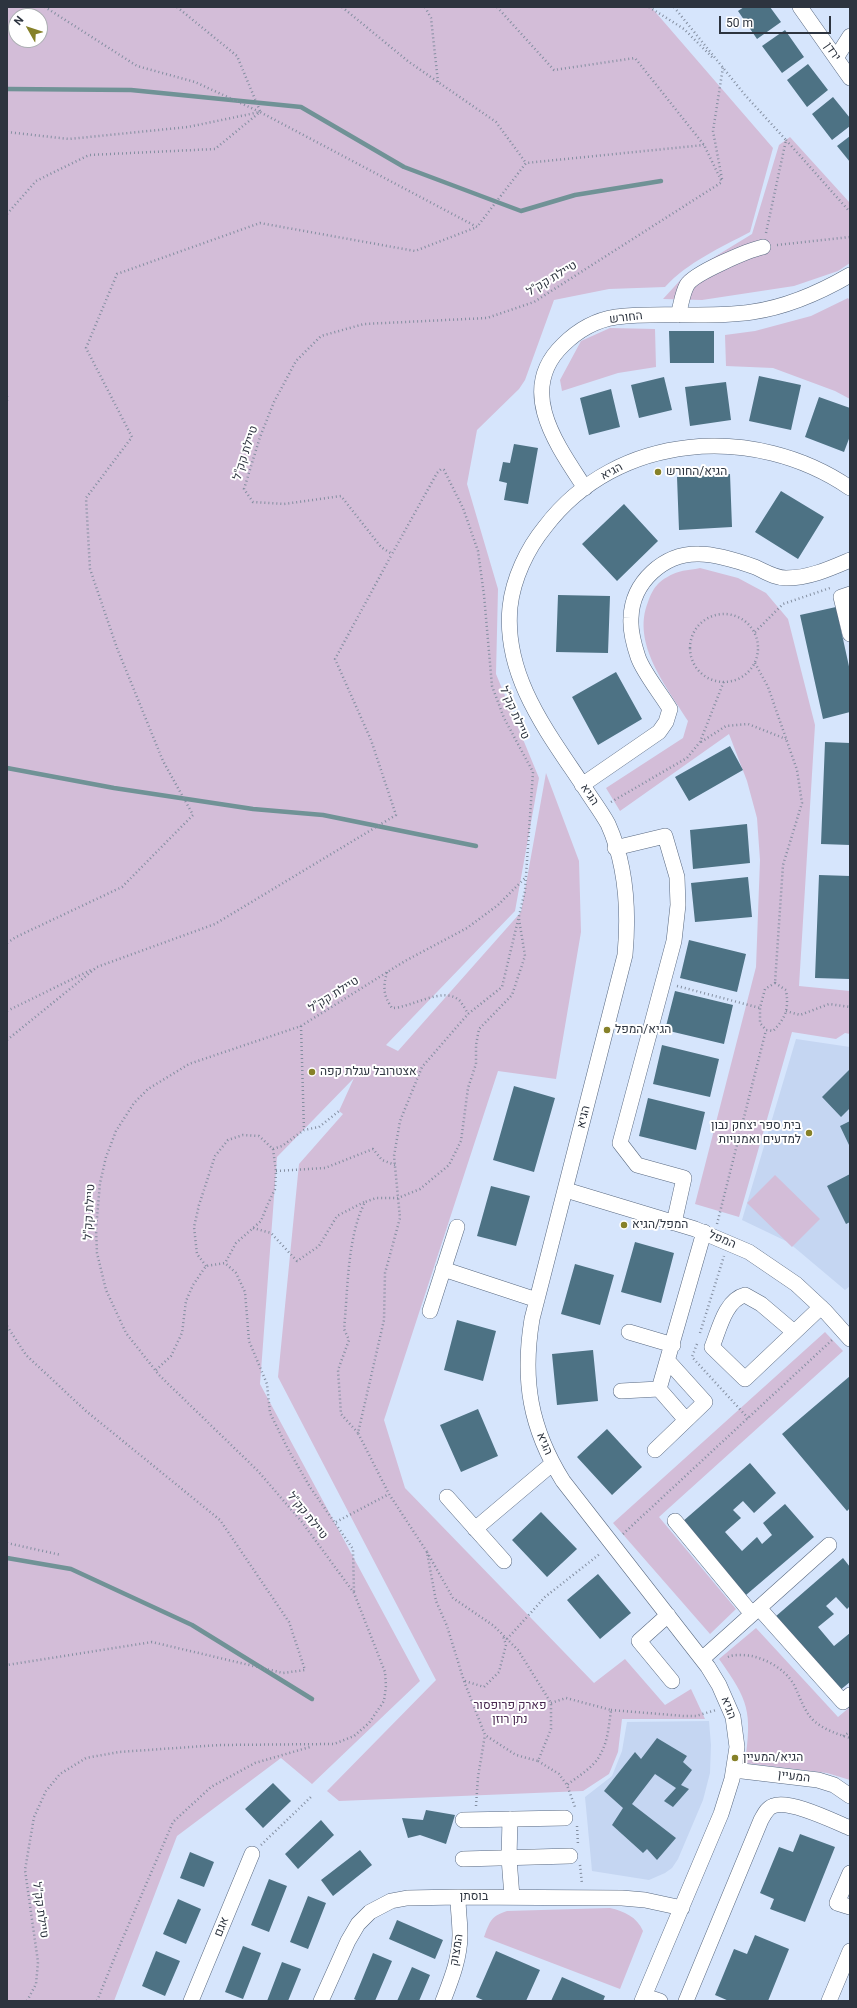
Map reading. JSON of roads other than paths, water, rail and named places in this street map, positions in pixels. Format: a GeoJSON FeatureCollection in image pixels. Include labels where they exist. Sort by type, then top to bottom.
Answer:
{"type":"FeatureCollection","features":[{"type":"Feature","properties":{"kind":"street","name":"ירדן"},"geometry":{"type":"LineString","coordinates":[[800,7],[850,78]]}},
{"type":"Feature","properties":{"kind":"street"},"geometry":{"type":"LineString","coordinates":[[836,58],[850,36]]}},
{"type":"Feature","properties":{"kind":"street"},"geometry":{"type":"LineString","coordinates":[[678,315],[687,284],[706,271],[751,250],[763,247]]}},
{"type":"Feature","properties":{"kind":"street","name":"החורש"},"geometry":{"type":"LineString","coordinates":[[585,488],[546,424],[540,387],[546,368],[557,350],[570,337],[588,326],[614,318],[639,315],[712,315],[752,312],[805,299],[850,275]]}},
{"type":"Feature","properties":{"kind":"street","name":"הגיא"},"geometry":{"type":"LineString","coordinates":[[643,1998],[721,1814],[734,1770],[736,1732],[729,1707],[719,1685],[705,1663],[575,1498],[552,1464],[537,1429],[529,1393],[528,1350],[532,1319],[625,955],[628,924],[627,893],[607,824],[532,706],[517,672],[511,642],[510,607],[518,573],[535,539],[556,512],[585,488],[612,470],[649,455],[688,446],[730,445],[766,451],[801,461],[833,477],[850,488]]}},
{"type":"Feature","properties":{"kind":"street"},"geometry":{"type":"LineString","coordinates":[[582,785],[658,732],[666,722],[670,709],[639,658],[633,638],[631,617],[635,599],[643,582],[656,567],[678,556],[700,554],[727,558],[775,577],[801,578],[825,571],[850,560]]}},
{"type":"Feature","properties":{"kind":"street"},"geometry":{"type":"LineString","coordinates":[[850,594],[841,596],[850,634]]}},
{"type":"Feature","properties":{"kind":"street"},"geometry":{"type":"LineString","coordinates":[[615,848],[665,836],[677,877],[678,905],[674,941],[620,1144],[637,1165],[684,1178],[674,1223]]}},
{"type":"Feature","properties":{"kind":"street","name":"המפל"},"geometry":{"type":"LineString","coordinates":[[566,1190],[709,1234],[765,1262],[796,1284],[821,1307],[846,1335]]}},
{"type":"Feature","properties":{"kind":"street"},"geometry":{"type":"LineString","coordinates":[[430,1311],[456,1227]]}},
{"type":"Feature","properties":{"kind":"street"},"geometry":{"type":"LineString","coordinates":[[659,1389],[709,1234]]}},
{"type":"Feature","properties":{"kind":"street"},"geometry":{"type":"LineString","coordinates":[[443,1269],[537,1300]]}},
{"type":"Feature","properties":{"kind":"street"},"geometry":{"type":"LineString","coordinates":[[794,1332],[761,1304],[744,1295],[737,1297],[731,1303],[712,1347],[745,1379],[821,1307]]}},
{"type":"Feature","properties":{"kind":"street"},"geometry":{"type":"LineString","coordinates":[[629,1332],[672,1345]]}},
{"type":"Feature","properties":{"kind":"street"},"geometry":{"type":"LineString","coordinates":[[655,1450],[705,1402],[668,1361]]}},
{"type":"Feature","properties":{"kind":"street"},"geometry":{"type":"LineString","coordinates":[[621,1391],[659,1389]]}},
{"type":"Feature","properties":{"kind":"street"},"geometry":{"type":"LineString","coordinates":[[659,1389],[686,1420]]}},
{"type":"Feature","properties":{"kind":"street"},"geometry":{"type":"LineString","coordinates":[[475,1529],[552,1464]]}},
{"type":"Feature","properties":{"kind":"street"},"geometry":{"type":"LineString","coordinates":[[447,1498],[504,1561]]}},
{"type":"Feature","properties":{"kind":"street"},"geometry":{"type":"LineString","coordinates":[[675,1521],[755,1611],[843,1702],[850,1695]]}},
{"type":"Feature","properties":{"kind":"street"},"geometry":{"type":"LineString","coordinates":[[705,1663],[755,1611],[829,1545]]}},
{"type":"Feature","properties":{"kind":"street"},"geometry":{"type":"LineString","coordinates":[[668,1615],[639,1641],[672,1681]]}},
{"type":"Feature","properties":{"kind":"street","name":"המעיין"},"geometry":{"type":"LineString","coordinates":[[734,1770],[818,1780],[834,1785],[850,1796]]}},
{"type":"Feature","properties":{"kind":"street"},"geometry":{"type":"LineString","coordinates":[[686,2001],[761,1820],[767,1811],[773,1806],[789,1805],[850,1828]]}},
{"type":"Feature","properties":{"kind":"street"},"geometry":{"type":"LineString","coordinates":[[470,1819],[572,1816]]}},
{"type":"Feature","properties":{"kind":"street"},"geometry":{"type":"LineString","coordinates":[[510,1819],[509,1858],[512,1897]]}},
{"type":"Feature","properties":{"kind":"street","name":"אגם"},"geometry":{"type":"LineString","coordinates":[[191,2001],[252,1854]]}},
{"type":"Feature","properties":{"kind":"street"},"geometry":{"type":"LineString","coordinates":[[463,1859],[576,1855]]}},
{"type":"Feature","properties":{"kind":"street"},"geometry":{"type":"LineString","coordinates":[[850,1873],[837,1903],[850,1907]]}},
{"type":"Feature","properties":{"kind":"street","name":"בוסתן"},"geometry":{"type":"LineString","coordinates":[[321,2001],[353,1932],[370,1912],[384,1903],[399,1899],[458,1897],[583,1897],[645,1900],[682,1908]]}},
{"type":"Feature","properties":{"kind":"street","name":"המצוק"},"geometry":{"type":"LineString","coordinates":[[443,2001],[452,1977],[459,1948],[460,1926],[458,1897]]}},
{"type":"Feature","properties":{"kind":"street"},"geometry":{"type":"LineString","coordinates":[[829,2001],[850,1951]]}},
{"type":"Feature","properties":{"kind":"street"},"geometry":{"type":"LineString","coordinates":[[643,1998],[660,2001]]}},
{"type":"Feature","properties":{"kind":"waterway"},"geometry":{"type":"LineString","coordinates":[[7,89],[131,90],[301,107],[404,167],[521,211],[575,195],[661,181]]}},
{"type":"Feature","properties":{"kind":"waterway"},"geometry":{"type":"LineString","coordinates":[[7,768],[114,788],[253,809],[323,815],[476,846]]}},
{"type":"Feature","properties":{"kind":"waterway"},"geometry":{"type":"LineString","coordinates":[[7,1558],[71,1569],[192,1625],[312,1699]]}},
{"type":"Feature","properties":{"kind":"place","name":"הגיא/החורש"},"geometry":{"type":"Point","coordinates":[658,472]}},
{"type":"Feature","properties":{"kind":"place","name":"הגיא/המפל"},"geometry":{"type":"Point","coordinates":[607,1030]}},
{"type":"Feature","properties":{"kind":"place","name":"אצטרובל עגלת קפה"},"geometry":{"type":"Point","coordinates":[312,1072]}},
{"type":"Feature","properties":{"kind":"place","name":"בית ספר יצחק נבון למדעים ואמנויות"},"geometry":{"type":"Point","coordinates":[809,1133]}},
{"type":"Feature","properties":{"kind":"place","name":"המפל/הגיא"},"geometry":{"type":"Point","coordinates":[624,1225]}},
{"type":"Feature","properties":{"kind":"place","name":"הגיא/המעיין"},"geometry":{"type":"Point","coordinates":[735,1758]}},
{"type":"Feature","properties":{"kind":"park label","name":"פארק פרופסור נתן רוזן"},"geometry":{"type":"Point","coordinates":[510,1713]}}]}
